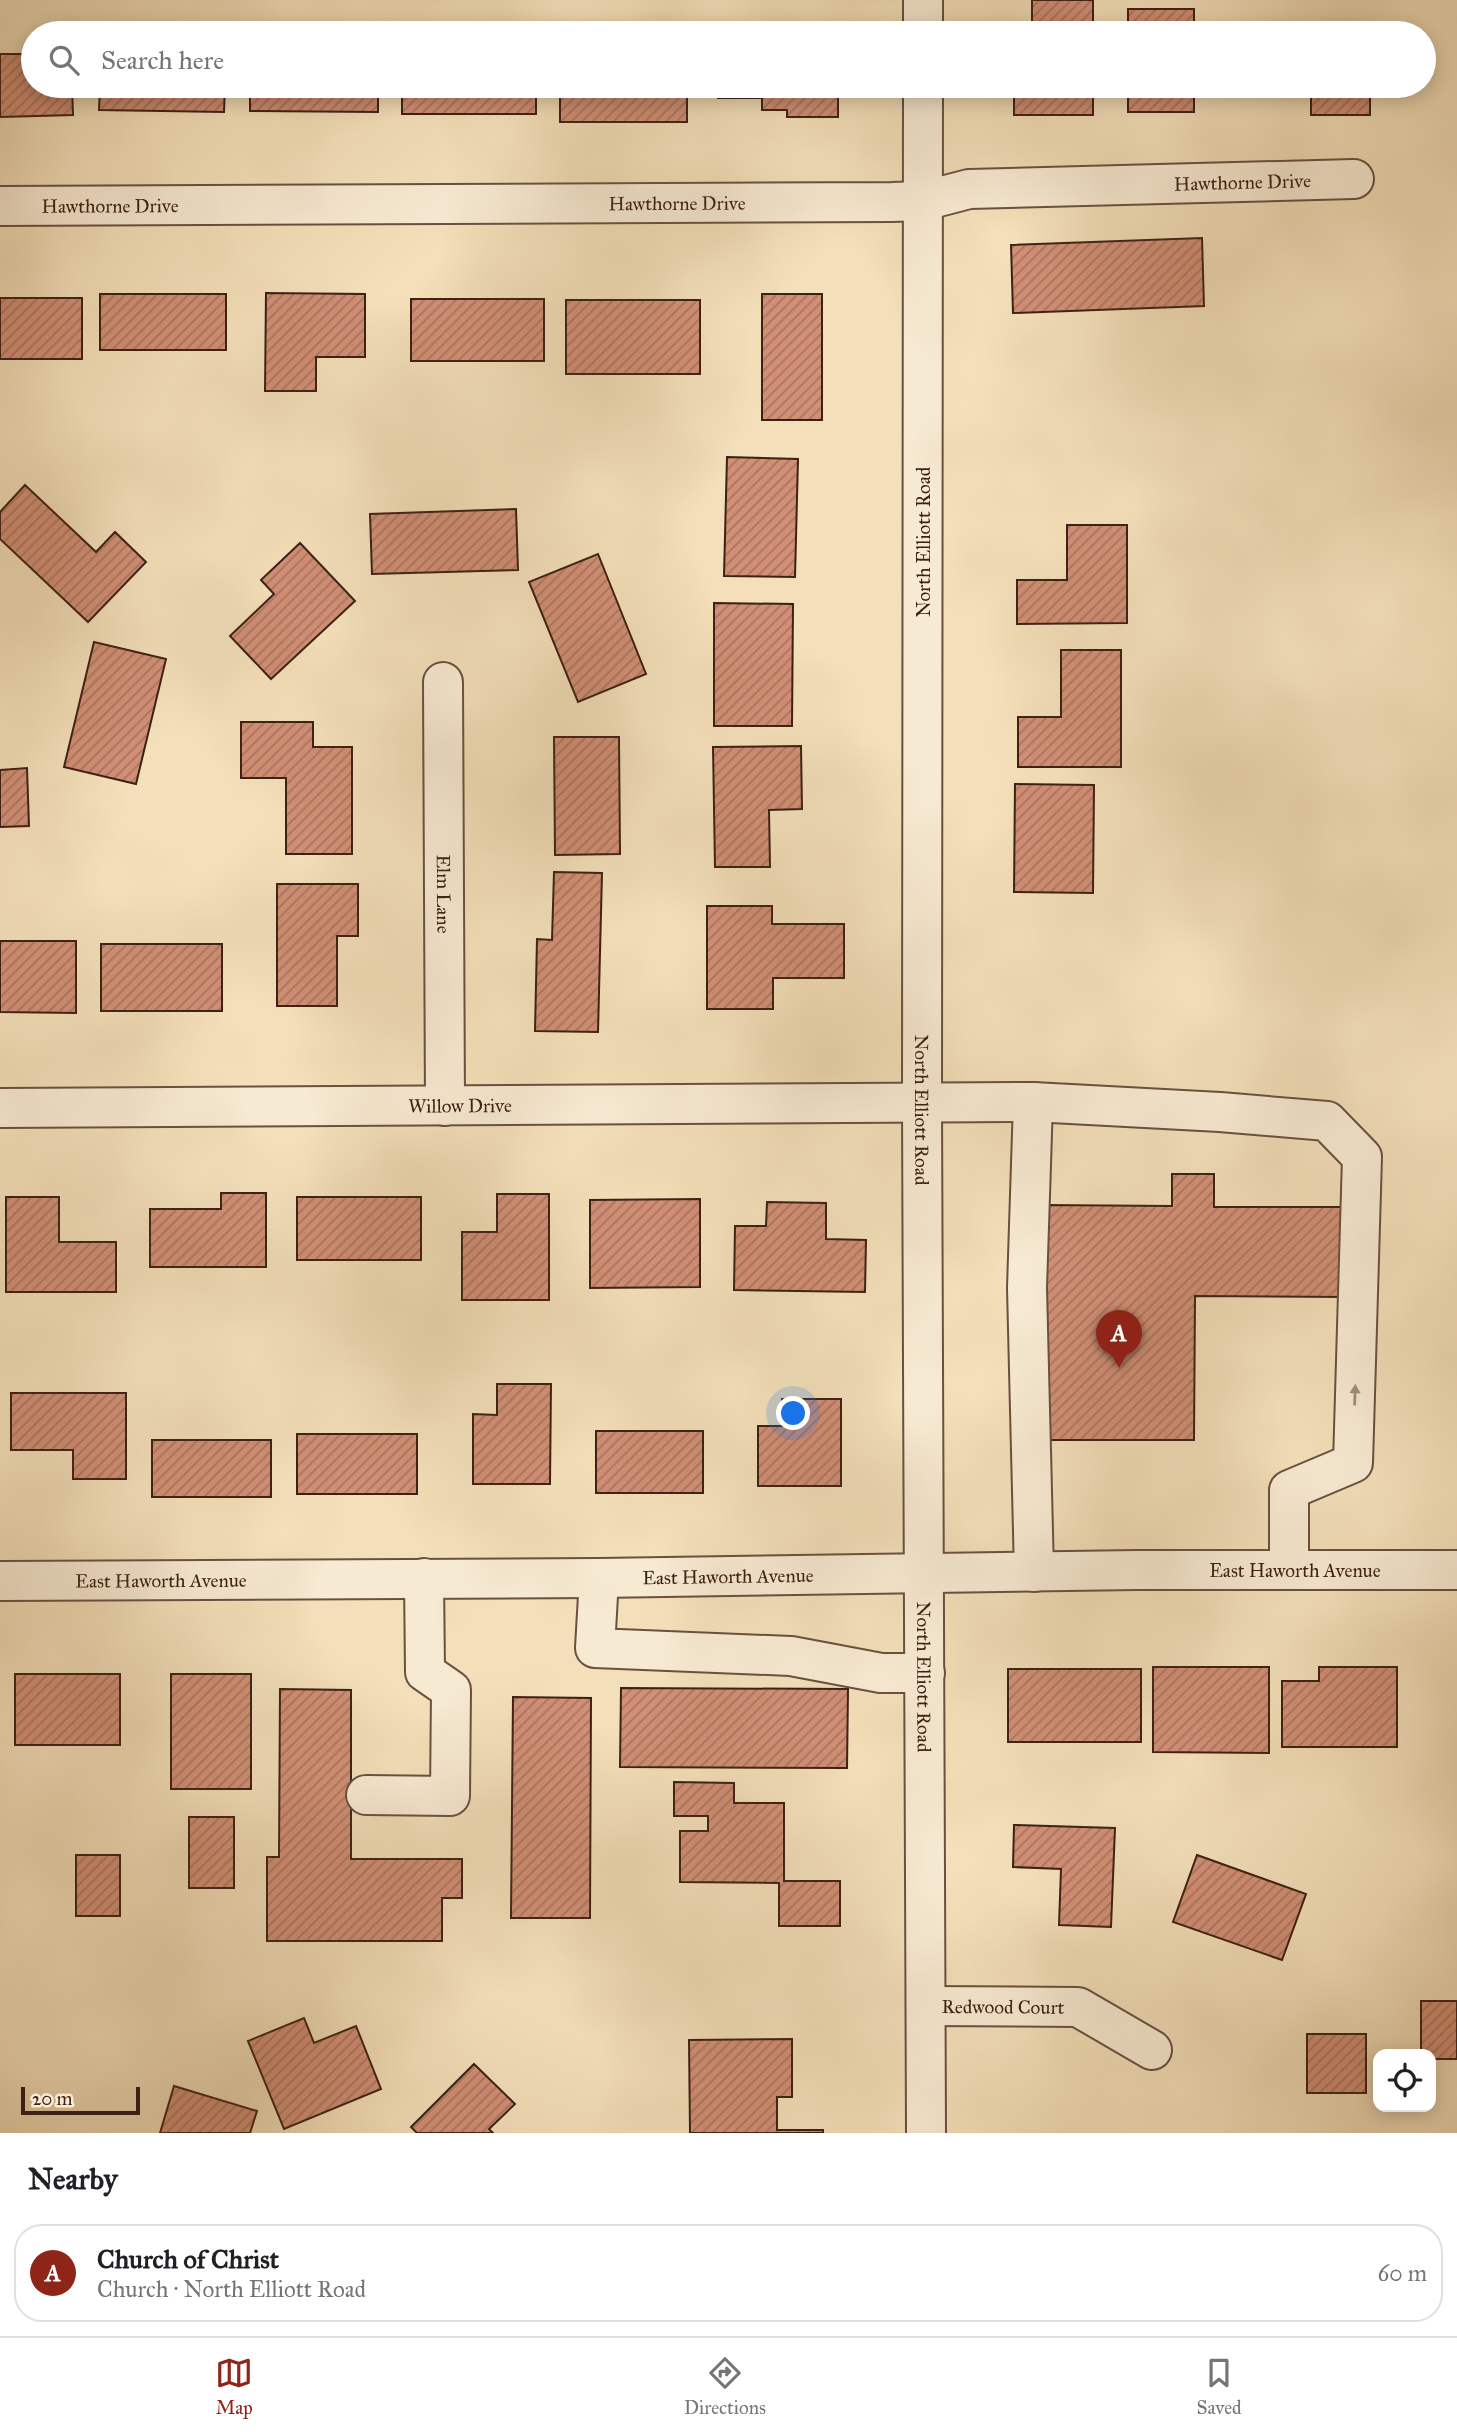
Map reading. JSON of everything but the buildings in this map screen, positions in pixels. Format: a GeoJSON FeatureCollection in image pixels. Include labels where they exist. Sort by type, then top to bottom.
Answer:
{"type":"FeatureCollection","features":[{"type":"Feature","properties":{"kind":"street"},"geometry":{"type":"LineString","coordinates":[[923,0],[923,21]]}},
{"type":"Feature","properties":{"kind":"street","name":"North Elliott Road"},"geometry":{"type":"LineString","coordinates":[[923,98],[922,1104],[926,2133]]}},
{"type":"Feature","properties":{"kind":"street","name":"Hawthorne Drive"},"geometry":{"type":"LineString","coordinates":[[0,206],[923,201],[969,189],[1354,179]]}},
{"type":"Feature","properties":{"kind":"street","name":"Elm Lane"},"geometry":{"type":"LineString","coordinates":[[443,682],[445,1106]]}},
{"type":"Feature","properties":{"kind":"street"},"geometry":{"type":"LineString","coordinates":[[1032,1102],[1027,1289],[1034,1572]]}},
{"type":"Feature","properties":{"kind":"street","name":"Willow Drive"},"geometry":{"type":"LineString","coordinates":[[0,1108],[1032,1102],[1220,1112],[1327,1121],[1362,1157],[1353,1463],[1289,1490],[1289,1570]]}},
{"type":"Feature","properties":{"kind":"street","name":"East Haworth Avenue"},"geometry":{"type":"LineString","coordinates":[[0,1581],[1457,1570]]}},
{"type":"Feature","properties":{"kind":"street"},"geometry":{"type":"LineString","coordinates":[[366,1795],[450,1796],[451,1690],[425,1672],[424,1578]]}},
{"type":"Feature","properties":{"kind":"street"},"geometry":{"type":"LineString","coordinates":[[599,1578],[595,1648],[791,1656],[881,1673],[925,1673]]}},
{"type":"Feature","properties":{"kind":"street","name":"Redwood Court"},"geometry":{"type":"LineString","coordinates":[[926,2006],[1078,2007],[1152,2050]]}},
{"type":"Feature","properties":{"kind":"place","name":"Church of Christ"},"geometry":{"type":"Point","coordinates":[1119,1368]}}]}
